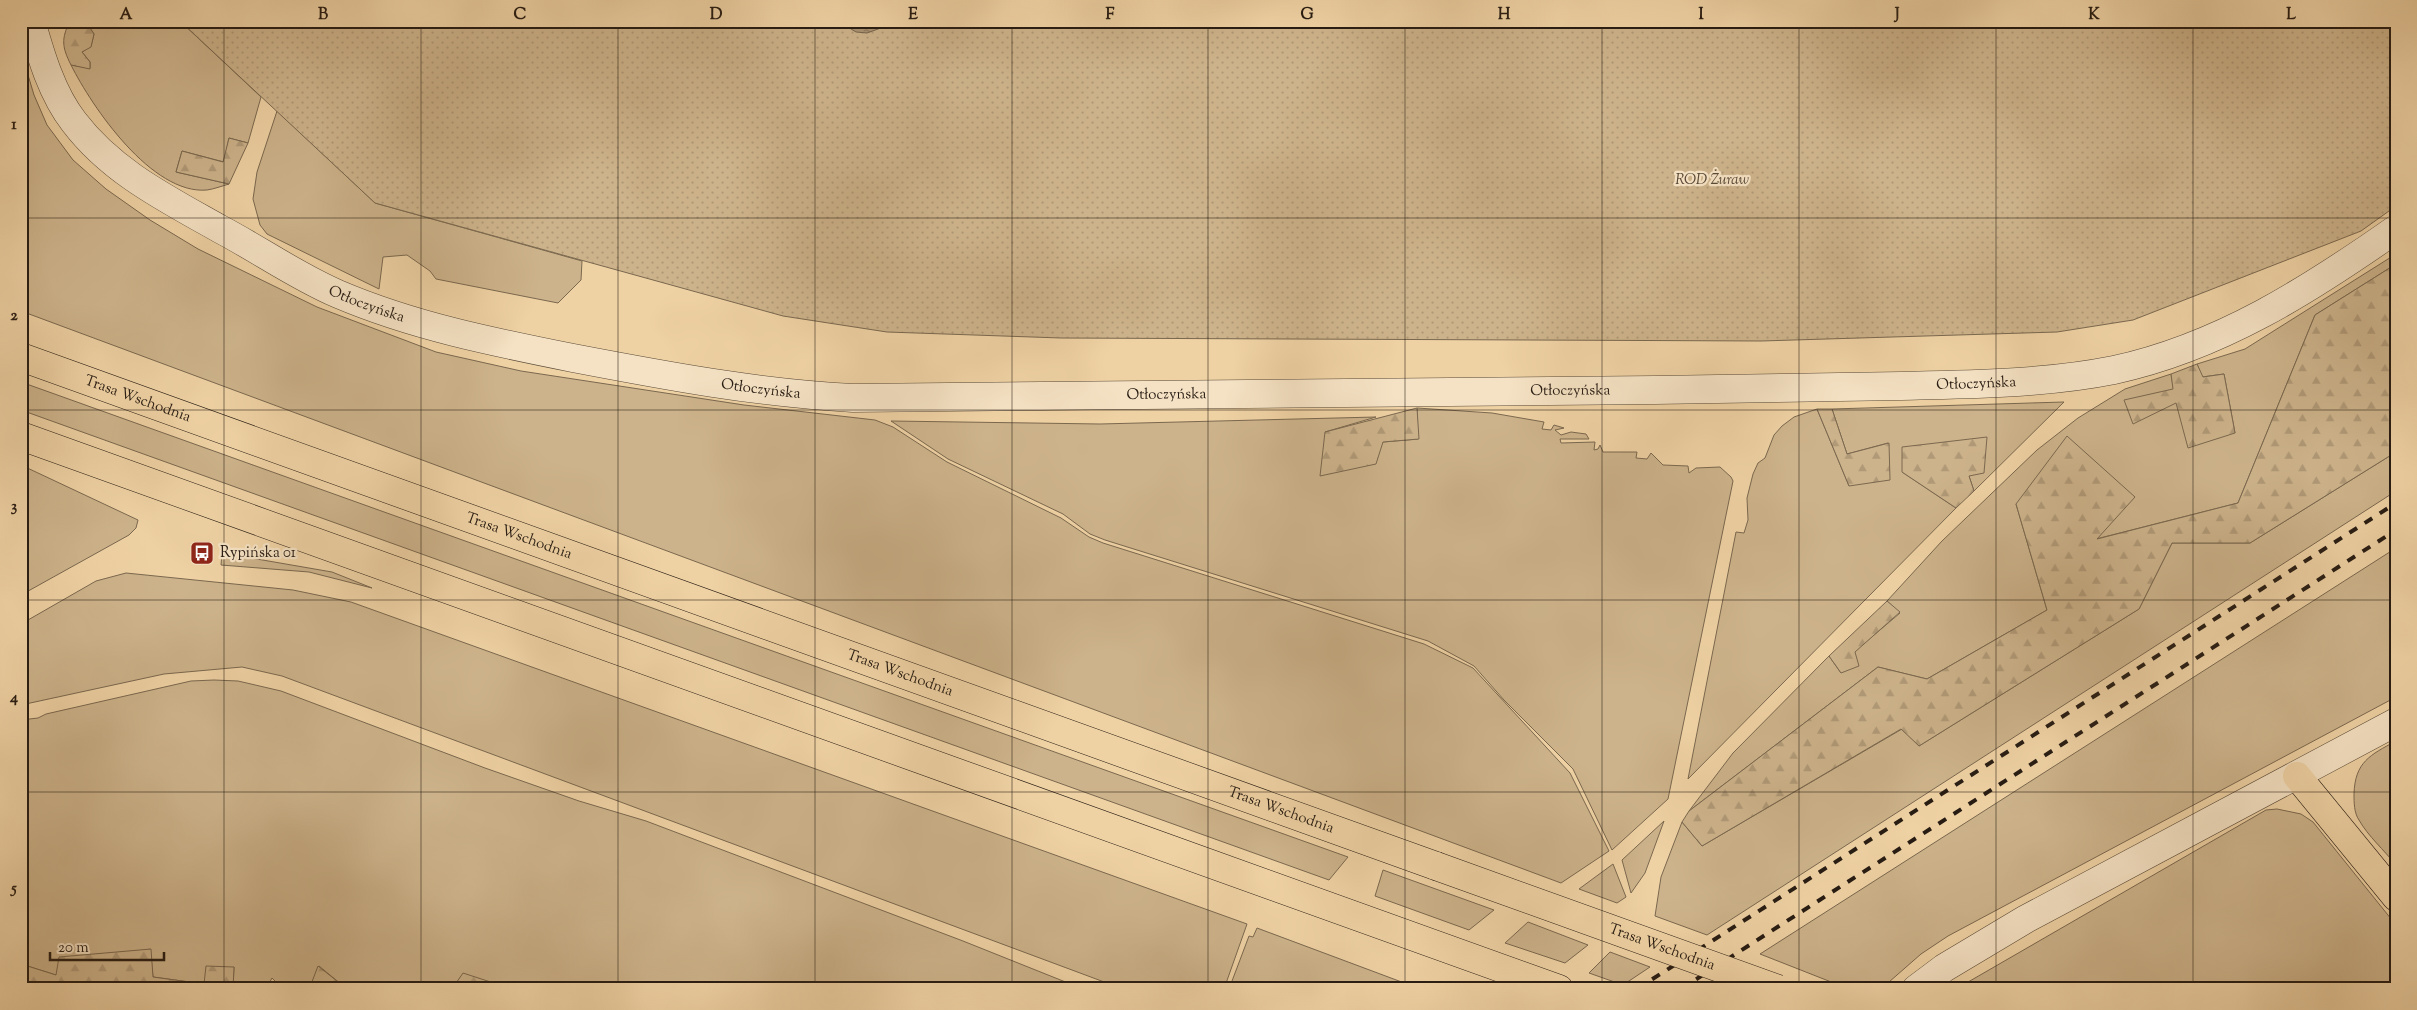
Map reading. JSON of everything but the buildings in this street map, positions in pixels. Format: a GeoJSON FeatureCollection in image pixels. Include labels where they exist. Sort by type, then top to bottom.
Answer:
{"type":"FeatureCollection","features":[{"type":"Feature","properties":{"kind":"main road","name":"Trasa Wschodnia"},"geometry":{"type":"LineString","coordinates":[[21,357],[1778,989]]}},
{"type":"Feature","properties":{"kind":"main road"},"geometry":{"type":"LineString","coordinates":[[21,436],[1559,989]]}},
{"type":"Feature","properties":{"kind":"main road"},"geometry":{"type":"LineString","coordinates":[[2297,776],[2396,897]]}},
{"type":"Feature","properties":{"kind":"street","name":"Otłoczyńska"},"geometry":{"type":"LineString","coordinates":[[31,21],[58,97],[73,122],[94,146],[124,172],[148,188],[230,234],[293,273],[384,313],[483,340],[681,379],[810,396],[854,398],[1725,389],[1980,384],[2037,381],[2115,370],[2220,336],[2250,322],[2336,271],[2396,229]]}},
{"type":"Feature","properties":{"kind":"street"},"geometry":{"type":"LineString","coordinates":[[1916,989],[1944,968],[2026,919],[2396,722]]}},
{"type":"Feature","properties":{"kind":"green space"},"geometry":{"type":"Polygon","coordinates":[[[70,21],[109,21],[108,26],[99,24],[90,28],[94,34],[91,47],[82,52],[90,62],[90,69],[71,65],[68,59],[64,48],[64,38],[70,21]]]}},
{"type":"Feature","properties":{"kind":"green space"},"geometry":{"type":"Polygon","coordinates":[[[109,21],[180,21],[261,97],[248,143],[229,138],[224,162],[182,151],[176,172],[229,184],[207,190],[186,188],[165,178],[145,164],[126,145],[93,103],[71,65],[90,68],[90,62],[82,52],[91,46],[94,34],[90,28],[99,23],[107,25],[109,21]]]}},
{"type":"Feature","properties":{"kind":"green space","name":"ROD Żuraw"},"geometry":{"type":"Polygon","coordinates":[[[180,21],[2396,21],[2396,206],[2361,231],[2133,320],[2057,332],[1761,341],[1061,338],[887,332],[783,316],[375,203],[180,21]]]}},
{"type":"Feature","properties":{"kind":"green space"},"geometry":{"type":"Polygon","coordinates":[[[21,61],[25,65],[34,95],[47,125],[73,160],[106,189],[150,220],[198,249],[317,307],[436,352],[521,371],[744,405],[875,420],[893,427],[947,462],[1061,518],[1089,537],[1103,543],[1424,644],[1473,668],[1570,773],[1609,851],[1561,883],[21,311],[21,61]]]}},
{"type":"Feature","properties":{"kind":"green space"},"geometry":{"type":"Polygon","coordinates":[[[277,111],[375,203],[582,261],[581,280],[558,303],[436,279],[430,271],[407,255],[383,257],[379,289],[267,234],[260,225],[253,199],[257,172],[277,111]]]}},
{"type":"Feature","properties":{"kind":"green space"},"geometry":{"type":"Polygon","coordinates":[[[229,138],[248,143],[229,184],[176,172],[182,151],[223,162],[229,138]]]}},
{"type":"Feature","properties":{"kind":"green space"},"geometry":{"type":"Polygon","coordinates":[[[2396,254],[2396,264],[2315,315],[2238,503],[2096,539],[2016,504],[2047,610],[1927,679],[1878,667],[1689,811],[1733,753],[1829,656],[1841,673],[1854,652],[1900,613],[1887,601],[1942,541],[2037,450],[2078,418],[2125,389],[2171,374],[2176,403],[2235,433],[2224,374],[2202,377],[2197,364],[2245,349],[2396,254]]]}},
{"type":"Feature","properties":{"kind":"green space"},"geometry":{"type":"Polygon","coordinates":[[[2396,264],[2396,452],[2250,543],[2172,543],[2139,609],[1919,746],[1901,729],[1702,846],[1682,822],[1689,811],[1878,667],[1927,679],[2047,610],[2016,504],[2067,436],[2135,497],[2097,539],[2238,503],[2315,315],[2396,264]]]}},
{"type":"Feature","properties":{"kind":"green space"},"geometry":{"type":"Polygon","coordinates":[[[2197,364],[2203,377],[2224,374],[2235,433],[2188,448],[2176,403],[2133,424],[2124,400],[2173,389],[2171,374],[2197,364]]]}},
{"type":"Feature","properties":{"kind":"green space"},"geometry":{"type":"Polygon","coordinates":[[[21,382],[1348,857],[1329,880],[21,410],[21,382]]]}},
{"type":"Feature","properties":{"kind":"green space"},"geometry":{"type":"Polygon","coordinates":[[[2064,402],[1974,491],[1969,476],[1902,472],[1956,508],[1688,779],[1736,532],[1744,533],[1748,520],[1747,498],[1753,474],[1758,463],[1765,458],[1774,435],[1782,426],[1794,417],[1817,409],[1849,486],[1888,443],[1847,454],[1832,409],[2064,402]]]}},
{"type":"Feature","properties":{"kind":"green space"},"geometry":{"type":"Polygon","coordinates":[[[1417,408],[1492,413],[1544,422],[1542,429],[1551,430],[1554,425],[1564,428],[1555,430],[1561,435],[1571,432],[1586,434],[1589,439],[1560,439],[1561,443],[1595,442],[1594,450],[1598,449],[1600,445],[1603,452],[1637,452],[1636,458],[1647,459],[1651,453],[1663,465],[1688,466],[1689,473],[1696,468],[1720,467],[1733,481],[1668,799],[1612,850],[1573,769],[1504,700],[1474,666],[1428,641],[1090,534],[1063,514],[948,459],[891,421],[1100,424],[1376,417],[1325,432],[1383,442],[1418,439],[1417,408]]]}},
{"type":"Feature","properties":{"kind":"green space"},"geometry":{"type":"Polygon","coordinates":[[[1417,408],[1419,439],[1383,442],[1376,464],[1320,476],[1325,432],[1417,408]]]}},
{"type":"Feature","properties":{"kind":"green space"},"geometry":{"type":"Polygon","coordinates":[[[1817,409],[1832,409],[1847,454],[1889,443],[1890,480],[1849,486],[1817,409]]]}},
{"type":"Feature","properties":{"kind":"green space"},"geometry":{"type":"Polygon","coordinates":[[[1987,437],[1984,473],[1969,476],[1974,491],[1956,508],[1902,472],[1902,447],[1987,437]]]}},
{"type":"Feature","properties":{"kind":"green space"},"geometry":{"type":"Polygon","coordinates":[[[2396,452],[2396,491],[1707,935],[1655,916],[1661,877],[1682,822],[1702,846],[1902,729],[1919,746],[2139,609],[2172,543],[2250,543],[2396,452]]]}},
{"type":"Feature","properties":{"kind":"green space"},"geometry":{"type":"Polygon","coordinates":[[[21,465],[138,520],[136,528],[129,535],[21,595],[21,465]]]}},
{"type":"Feature","properties":{"kind":"green space"},"geometry":{"type":"Polygon","coordinates":[[[2396,548],[2396,697],[1948,936],[1921,954],[1881,989],[1849,989],[1760,954],[2396,548]]]}},
{"type":"Feature","properties":{"kind":"green space"},"geometry":{"type":"Polygon","coordinates":[[[222,553],[332,572],[372,588],[309,572],[221,565],[222,553]]]}},
{"type":"Feature","properties":{"kind":"green space"},"geometry":{"type":"Polygon","coordinates":[[[126,573],[293,590],[351,602],[1247,924],[1224,989],[1123,989],[282,676],[242,667],[164,674],[21,705],[21,624],[96,581],[126,573]]]}},
{"type":"Feature","properties":{"kind":"green space"},"geometry":{"type":"Polygon","coordinates":[[[1887,601],[1900,612],[1855,652],[1859,666],[1841,673],[1829,656],[1887,601]]]}},
{"type":"Feature","properties":{"kind":"green space"},"geometry":{"type":"Polygon","coordinates":[[[191,681],[238,681],[281,691],[485,768],[579,801],[646,821],[963,941],[1083,989],[512,989],[463,974],[452,989],[347,989],[319,966],[310,987],[312,989],[283,989],[272,978],[266,989],[233,989],[234,967],[204,984],[153,977],[150,949],[56,975],[21,964],[21,720],[38,718],[46,714],[191,681]]]}},
{"type":"Feature","properties":{"kind":"green space"},"geometry":{"type":"Polygon","coordinates":[[[2396,741],[2396,865],[2371,837],[2357,817],[2354,794],[2357,774],[2361,767],[2372,755],[2396,741]]]}},
{"type":"Feature","properties":{"kind":"green space"},"geometry":{"type":"Polygon","coordinates":[[[2277,809],[2301,814],[2313,822],[2396,925],[2396,989],[1956,989],[2266,810],[2277,809]]]}},
{"type":"Feature","properties":{"kind":"green space"},"geometry":{"type":"Polygon","coordinates":[[[1664,821],[1645,873],[1631,893],[1622,860],[1664,821]]]}},
{"type":"Feature","properties":{"kind":"green space"},"geometry":{"type":"Polygon","coordinates":[[[1613,864],[1626,897],[1617,903],[1579,889],[1613,864]]]}},
{"type":"Feature","properties":{"kind":"green space"},"geometry":{"type":"Polygon","coordinates":[[[1383,870],[1494,910],[1469,930],[1375,896],[1383,870]]]}},
{"type":"Feature","properties":{"kind":"green space"},"geometry":{"type":"Polygon","coordinates":[[[1528,922],[1588,945],[1565,963],[1505,943],[1528,922]]]}},
{"type":"Feature","properties":{"kind":"green space"},"geometry":{"type":"Polygon","coordinates":[[[1257,928],[1407,984],[1398,989],[1229,989],[1249,936],[1253,937],[1257,928]]]}},
{"type":"Feature","properties":{"kind":"green space"},"geometry":{"type":"Polygon","coordinates":[[[151,949],[153,977],[204,984],[206,966],[234,967],[233,989],[21,989],[21,964],[56,975],[59,957],[151,949]]]}},
{"type":"Feature","properties":{"kind":"green space"},"geometry":{"type":"Polygon","coordinates":[[[1610,952],[1650,967],[1623,985],[1589,973],[1610,952]]]}},
{"type":"Feature","properties":{"kind":"green space"},"geometry":{"type":"Polygon","coordinates":[[[318,966],[347,989],[312,989],[310,987],[318,966]]]}},
{"type":"Feature","properties":{"kind":"green space"},"geometry":{"type":"Polygon","coordinates":[[[463,973],[512,989],[452,989],[463,973]]]}},
{"type":"Feature","properties":{"kind":"water"},"geometry":{"type":"Polygon","coordinates":[[[838,21],[889,21],[889,25],[867,33],[856,32],[838,21]]]}},
{"type":"Feature","properties":{"kind":"railway"},"geometry":{"type":"LineString","coordinates":[[1637,989],[2396,503]]}},
{"type":"Feature","properties":{"kind":"railway"},"geometry":{"type":"LineString","coordinates":[[1681,989],[2396,530]]}},
{"type":"Feature","properties":{"kind":"place","name":"Rypińska 01"},"geometry":{"type":"Point","coordinates":[202,553]}}]}
